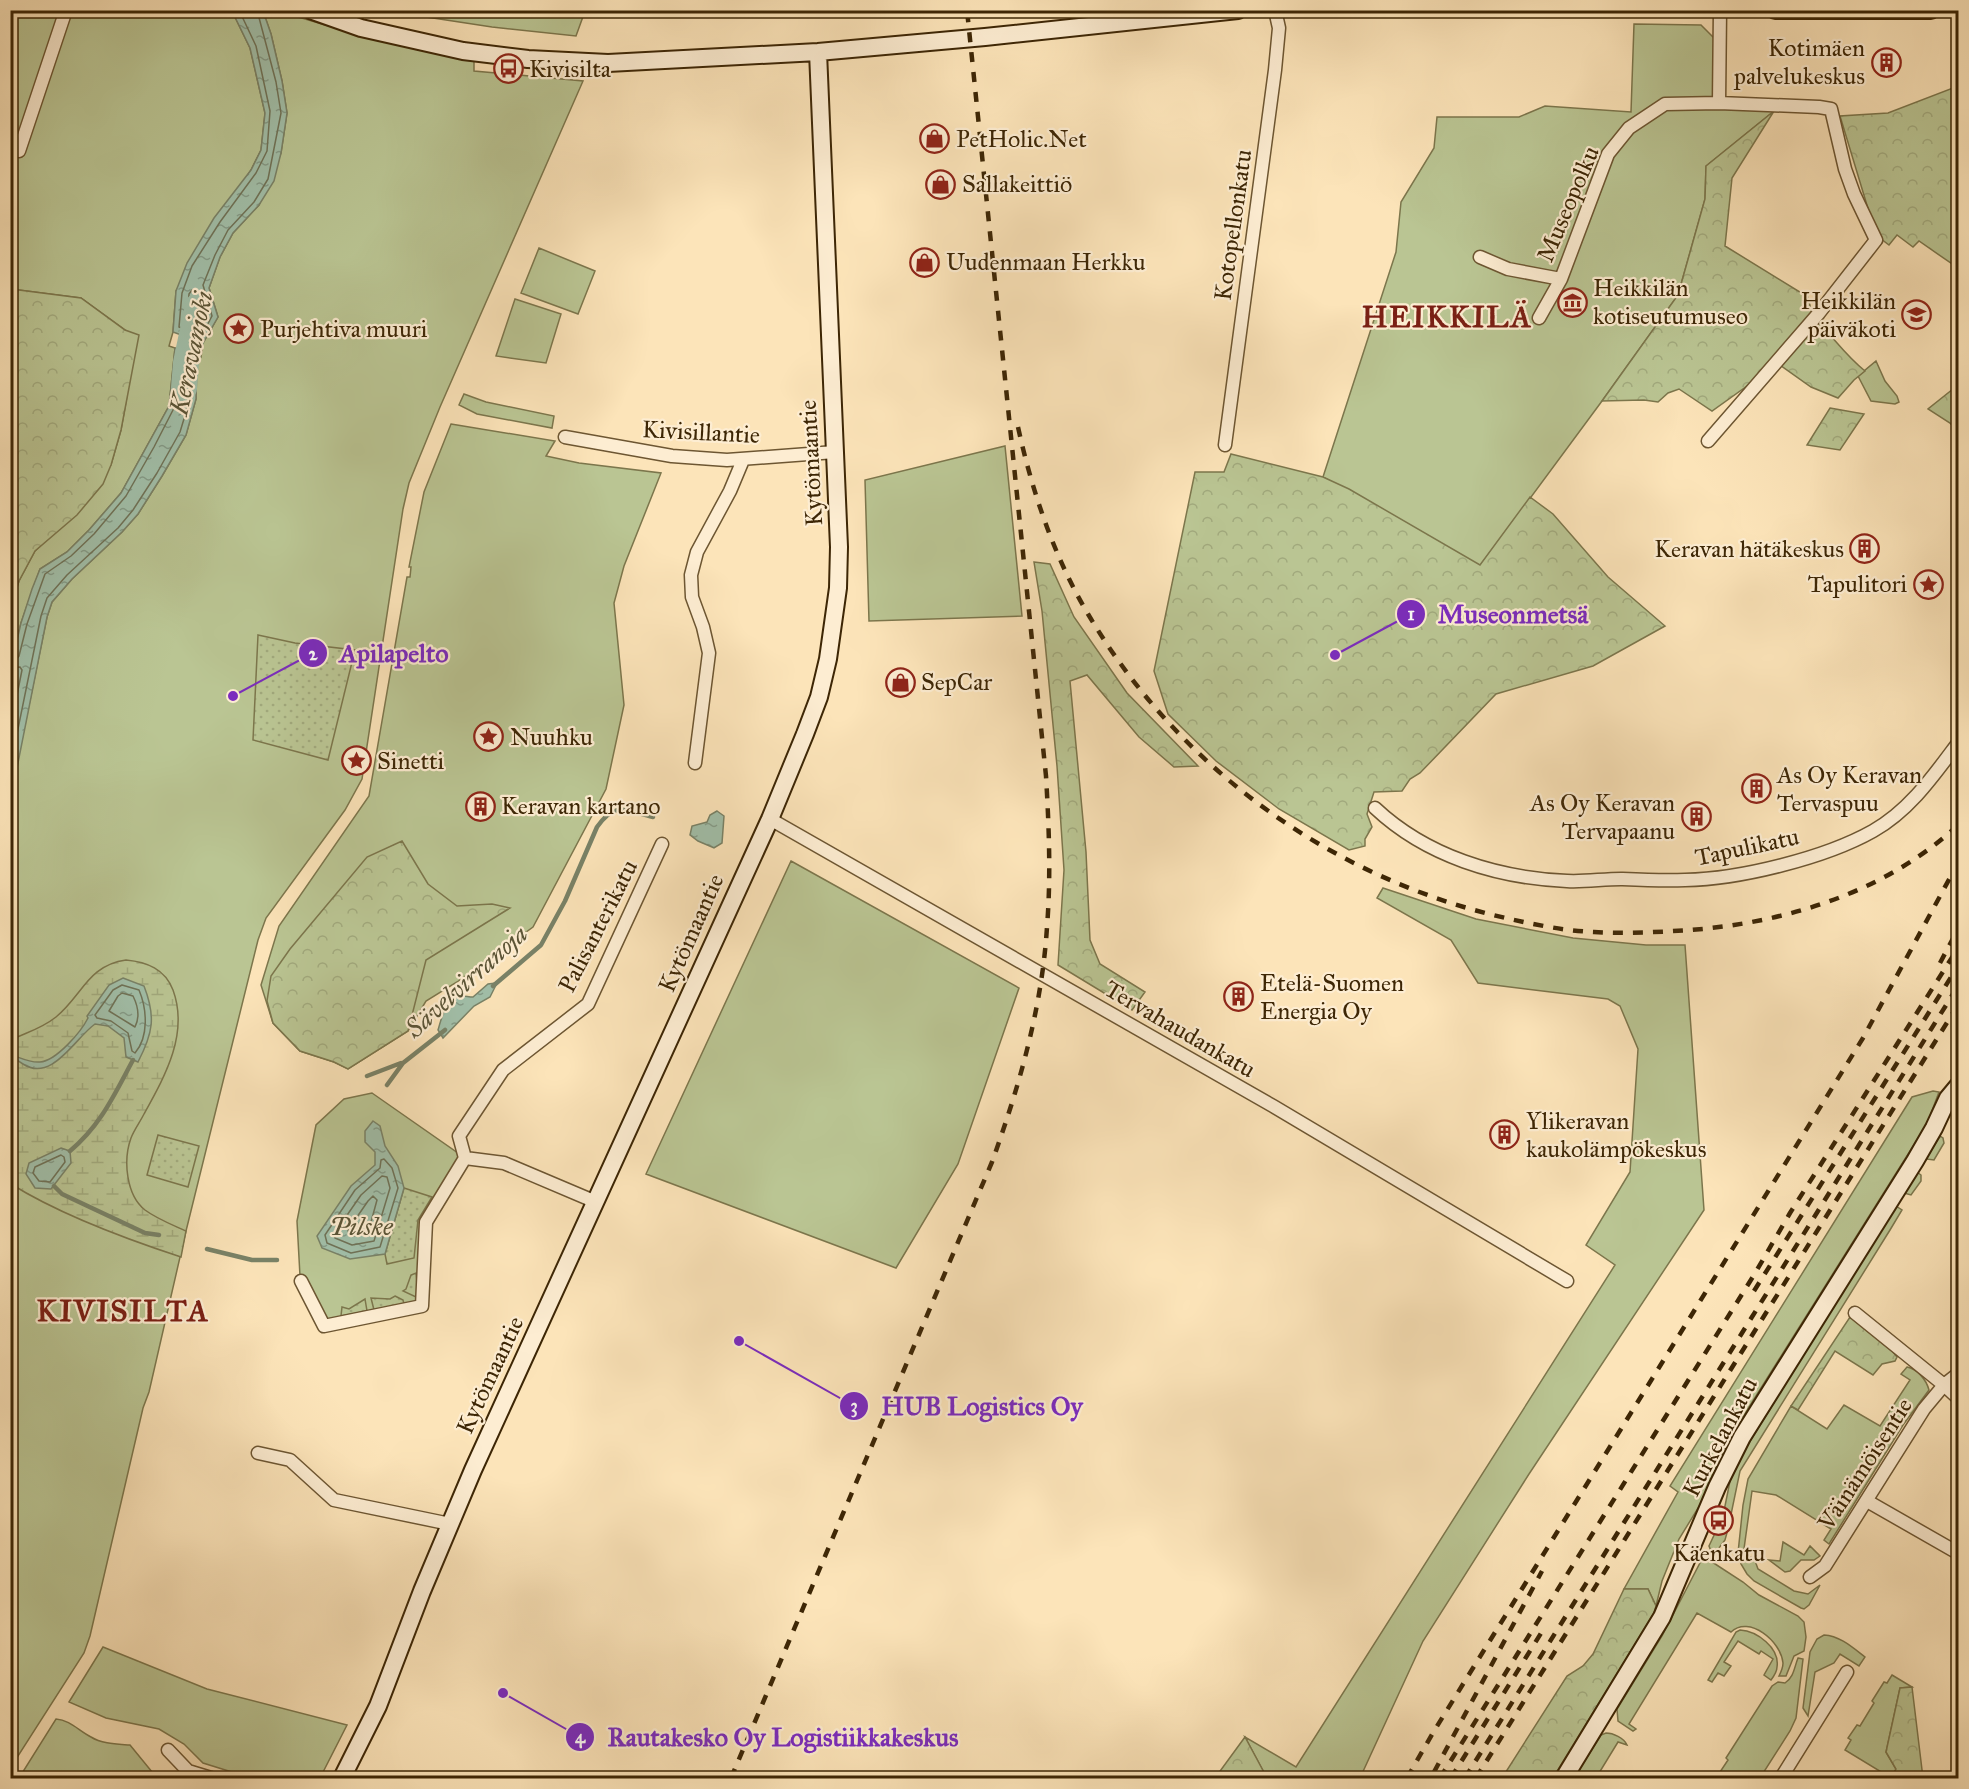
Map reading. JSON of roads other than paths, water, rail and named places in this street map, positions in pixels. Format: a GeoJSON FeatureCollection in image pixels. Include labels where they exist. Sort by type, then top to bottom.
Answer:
{"type":"FeatureCollection","features":[{"type":"Feature","properties":{"kind":"street"},"geometry":{"type":"LineString","coordinates":[[19,151],[66,10]]}},
{"type":"Feature","properties":{"kind":"street"},"geometry":{"type":"LineString","coordinates":[[310,10],[361,28],[463,51],[528,59],[608,63],[818,52],[1239,10]]}},
{"type":"Feature","properties":{"kind":"street","name":"Kotopellonkatu"},"geometry":{"type":"LineString","coordinates":[[1225,445],[1275,70],[1279,28],[1275,10]]}},
{"type":"Feature","properties":{"kind":"street"},"geometry":{"type":"LineString","coordinates":[[1719,103],[1720,10]]}},
{"type":"Feature","properties":{"kind":"street"},"geometry":{"type":"LineString","coordinates":[[1775,10],[1931,10]]}},
{"type":"Feature","properties":{"kind":"street","name":"Kytömaantie"},"geometry":{"type":"LineString","coordinates":[[342,1779],[378,1706],[450,1524],[483,1448],[770,819],[819,697],[834,625],[839,548],[818,52]]}},
{"type":"Feature","properties":{"kind":"street","name":"Museopolku"},"geometry":{"type":"LineString","coordinates":[[1480,258],[1508,269],[1561,279],[1608,154],[1629,129],[1665,104],[1719,103],[1831,109],[1845,169],[1876,240],[1818,315],[1708,441]]}},
{"type":"Feature","properties":{"kind":"street"},"geometry":{"type":"LineString","coordinates":[[1539,318],[1561,279]]}},
{"type":"Feature","properties":{"kind":"street","name":"Kivisillantie"},"geometry":{"type":"LineString","coordinates":[[565,437],[672,456],[743,460],[835,452]]}},
{"type":"Feature","properties":{"kind":"street"},"geometry":{"type":"LineString","coordinates":[[695,763],[709,653],[704,627],[692,597],[691,575],[697,552],[730,491],[743,460]]}},
{"type":"Feature","properties":{"kind":"street","name":"Tapulikatu"},"geometry":{"type":"LineString","coordinates":[[1375,808],[1393,825],[1434,850],[1478,867],[1528,878],[1569,881],[1687,880],[1732,876],[1842,847],[1875,830],[1909,805],[1959,743]]}},
{"type":"Feature","properties":{"kind":"street","name":"Tervahaudankatu"},"geometry":{"type":"LineString","coordinates":[[770,819],[1273,1106],[1567,1281]]}},
{"type":"Feature","properties":{"kind":"street","name":"Palisanterikatu"},"geometry":{"type":"LineString","coordinates":[[465,1158],[459,1136],[503,1070],[588,1004],[662,844]]}},
{"type":"Feature","properties":{"kind":"street","name":"Kurkelankatu"},"geometry":{"type":"LineString","coordinates":[[1564,1779],[1662,1617],[1717,1487],[1742,1437],[1934,1128],[1948,1098],[1959,1086]]}},
{"type":"Feature","properties":{"kind":"street","name":"Kurkelankatu"},"geometry":{"type":"LineString","coordinates":[[1934,1128],[1959,1104]]}},
{"type":"Feature","properties":{"kind":"street"},"geometry":{"type":"LineString","coordinates":[[301,1281],[324,1326],[422,1306],[426,1222],[465,1158],[504,1162],[596,1202]]}},
{"type":"Feature","properties":{"kind":"street"},"geometry":{"type":"LineString","coordinates":[[1855,1313],[1959,1398]]}},
{"type":"Feature","properties":{"kind":"street","name":"Väinämöisentie"},"geometry":{"type":"LineString","coordinates":[[1810,1577],[1825,1566],[1924,1409],[1944,1385],[1959,1374]]}},
{"type":"Feature","properties":{"kind":"street"},"geometry":{"type":"LineString","coordinates":[[258,1453],[290,1460],[334,1500],[450,1524]]}},
{"type":"Feature","properties":{"kind":"street"},"geometry":{"type":"LineString","coordinates":[[1866,1501],[1959,1553]]}},
{"type":"Feature","properties":{"kind":"street"},"geometry":{"type":"LineString","coordinates":[[1781,1779],[1847,1672]]}},
{"type":"Feature","properties":{"kind":"street"},"geometry":{"type":"LineString","coordinates":[[168,1750],[188,1771],[211,1779]]}},
{"type":"Feature","properties":{"kind":"water"},"geometry":{"type":"Polygon","coordinates":[[[232,11],[263,11],[271,34],[287,113],[274,181],[259,205],[233,233],[220,257],[209,288],[218,317],[203,343],[173,332],[176,291],[187,263],[214,218],[251,170],[261,150],[265,113],[250,48],[232,11]]]}},
{"type":"Feature","properties":{"kind":"water"},"geometry":{"type":"Polygon","coordinates":[[[175,348],[197,356],[196,399],[186,435],[138,514],[52,602],[47,617],[11,798],[11,666],[32,589],[40,569],[67,552],[121,493],[169,406],[175,348]]]}},
{"type":"Feature","properties":{"kind":"water"},"geometry":{"type":"Polygon","coordinates":[[[717,811],[724,816],[722,843],[714,848],[690,835],[692,826],[707,822],[710,815],[717,811]]]}},
{"type":"Feature","properties":{"kind":"water"},"geometry":{"type":"Polygon","coordinates":[[[123,978],[144,986],[150,1007],[150,1033],[138,1062],[126,1057],[124,1038],[108,1026],[95,1024],[62,1056],[44,1068],[34,1068],[21,1063],[12,1055],[36,1062],[53,1057],[80,1031],[87,1016],[109,985],[123,978]]]}},
{"type":"Feature","properties":{"kind":"water"},"geometry":{"type":"Polygon","coordinates":[[[497,983],[490,997],[474,1006],[443,1038],[438,1030],[443,1013],[452,999],[463,996],[473,997],[488,984],[497,983]]]}},
{"type":"Feature","properties":{"kind":"water","name":"Pilske"},"geometry":{"type":"Polygon","coordinates":[[[373,1121],[380,1126],[385,1146],[398,1166],[404,1188],[385,1254],[350,1259],[322,1248],[317,1236],[351,1186],[375,1165],[375,1152],[365,1142],[365,1131],[373,1121]]]}},
{"type":"Feature","properties":{"kind":"water"},"geometry":{"type":"Polygon","coordinates":[[[61,1148],[70,1151],[71,1163],[51,1189],[35,1188],[26,1174],[29,1163],[61,1148]]]}},
{"type":"Feature","properties":{"kind":"waterway","name":"Keravanjoki"},"geometry":{"type":"LineString","coordinates":[[184,388],[186,363],[198,306]]}},
{"type":"Feature","properties":{"kind":"waterway","name":"Sävelvirranoja"},"geometry":{"type":"LineString","coordinates":[[493,986],[541,945],[565,901],[597,827],[604,819],[616,810],[628,810],[653,817]]}},
{"type":"Feature","properties":{"kind":"waterway","name":"Sävelvirranoja"},"geometry":{"type":"LineString","coordinates":[[387,1085],[403,1063],[445,1030]]}},
{"type":"Feature","properties":{"kind":"waterway"},"geometry":{"type":"LineString","coordinates":[[70,1151],[99,1120],[133,1060]]}},
{"type":"Feature","properties":{"kind":"waterway"},"geometry":{"type":"LineString","coordinates":[[367,1076],[401,1063]]}},
{"type":"Feature","properties":{"kind":"waterway"},"geometry":{"type":"LineString","coordinates":[[54,1186],[62,1194],[145,1233],[159,1235]]}},
{"type":"Feature","properties":{"kind":"waterway"},"geometry":{"type":"LineString","coordinates":[[207,1249],[252,1260],[277,1260]]}},
{"type":"Feature","properties":{"kind":"railway"},"geometry":{"type":"LineString","coordinates":[[731,1778],[992,1162],[1028,1047],[1040,987],[1048,908],[1049,833],[1046,776],[967,10]]}},
{"type":"Feature","properties":{"kind":"railway"},"geometry":{"type":"LineString","coordinates":[[1018,427],[1037,499],[1065,570],[1088,614],[1125,670],[1168,722],[1216,769],[1268,810],[1323,846],[1383,877],[1445,901],[1510,919],[1552,927],[1618,933],[1691,930],[1764,920],[1834,900],[1900,869],[1958,825]]}},
{"type":"Feature","properties":{"kind":"railway"},"geometry":{"type":"LineString","coordinates":[[1407,1778],[1863,1038],[1958,863]]}},
{"type":"Feature","properties":{"kind":"railway"},"geometry":{"type":"LineString","coordinates":[[1940,963],[1958,929]]}},
{"type":"Feature","properties":{"kind":"railway"},"geometry":{"type":"LineString","coordinates":[[1440,1778],[1754,1275],[1790,1213],[1958,948]]}},
{"type":"Feature","properties":{"kind":"railway"},"geometry":{"type":"LineString","coordinates":[[1754,1291],[1958,966]]}},
{"type":"Feature","properties":{"kind":"railway"},"geometry":{"type":"LineString","coordinates":[[1465,1778],[1958,986]]}},
{"type":"Feature","properties":{"kind":"railway"},"geometry":{"type":"LineString","coordinates":[[1476,1778],[1958,1005]]}},
{"type":"Feature","properties":{"kind":"railway"},"geometry":{"type":"LineString","coordinates":[[1434,1772],[1542,1571]]}},
{"type":"Feature","properties":{"kind":"railway"},"geometry":{"type":"LineString","coordinates":[[1451,1778],[1543,1630]]}},
{"type":"Feature","properties":{"kind":"place","name":"Kotimäen palvelukeskus"},"geometry":{"type":"Point","coordinates":[1886,62]}},
{"type":"Feature","properties":{"kind":"place","name":"Kivisilta"},"geometry":{"type":"Point","coordinates":[508,69]}},
{"type":"Feature","properties":{"kind":"place","name":"PetHolic.Net"},"geometry":{"type":"Point","coordinates":[935,139]}},
{"type":"Feature","properties":{"kind":"place","name":"Sallakeittiö"},"geometry":{"type":"Point","coordinates":[941,184]}},
{"type":"Feature","properties":{"kind":"place","name":"Uudenmaan Herkku"},"geometry":{"type":"Point","coordinates":[925,262]}},
{"type":"Feature","properties":{"kind":"place","name":"Heikkilän kotiseutumuseo"},"geometry":{"type":"Point","coordinates":[1572,302]}},
{"type":"Feature","properties":{"kind":"place","name":"Heikkilän päiväkoti"},"geometry":{"type":"Point","coordinates":[1917,315]}},
{"type":"Feature","properties":{"kind":"place","name":"Purjehtiva muuri"},"geometry":{"type":"Point","coordinates":[239,329]}},
{"type":"Feature","properties":{"kind":"place","name":"Keravan hätäkeskus"},"geometry":{"type":"Point","coordinates":[1865,549]}},
{"type":"Feature","properties":{"kind":"place","name":"Tapulitori"},"geometry":{"type":"Point","coordinates":[1928,584]}},
{"type":"Feature","properties":{"kind":"place","name":"Museonmetsä"},"geometry":{"type":"Point","coordinates":[1335,655]}},
{"type":"Feature","properties":{"kind":"place","name":"SepCar"},"geometry":{"type":"Point","coordinates":[900,682]}},
{"type":"Feature","properties":{"kind":"place","name":"Apilapelto"},"geometry":{"type":"Point","coordinates":[233,696]}},
{"type":"Feature","properties":{"kind":"place","name":"Nuuhku"},"geometry":{"type":"Point","coordinates":[489,737]}},
{"type":"Feature","properties":{"kind":"place","name":"Sinetti"},"geometry":{"type":"Point","coordinates":[356,761]}},
{"type":"Feature","properties":{"kind":"place","name":"As Oy Keravan Tervaspuu"},"geometry":{"type":"Point","coordinates":[1756,789]}},
{"type":"Feature","properties":{"kind":"place","name":"Keravan kartano"},"geometry":{"type":"Point","coordinates":[480,806]}},
{"type":"Feature","properties":{"kind":"place","name":"As Oy Keravan Tervapaanu"},"geometry":{"type":"Point","coordinates":[1696,817]}},
{"type":"Feature","properties":{"kind":"place","name":"Etelä-Suomen Energia Oy"},"geometry":{"type":"Point","coordinates":[1239,997]}},
{"type":"Feature","properties":{"kind":"place","name":"Ylikeravan kaukolämpökeskus"},"geometry":{"type":"Point","coordinates":[1505,1135]}},
{"type":"Feature","properties":{"kind":"place","name":"HUB Logistics Oy"},"geometry":{"type":"Point","coordinates":[739,1341]}},
{"type":"Feature","properties":{"kind":"place","name":"Käenkatu"},"geometry":{"type":"Point","coordinates":[1719,1520]}},
{"type":"Feature","properties":{"kind":"place","name":"Rautakesko Oy Logistiikkakeskus"},"geometry":{"type":"Point","coordinates":[503,1693]}},
{"type":"Feature","properties":{"kind":"district","name":"HEIKKILÄ"},"geometry":{"type":"Point","coordinates":[1447,317]}},
{"type":"Feature","properties":{"kind":"district","name":"KIVISILTA"},"geometry":{"type":"Point","coordinates":[123,1311]}}]}
